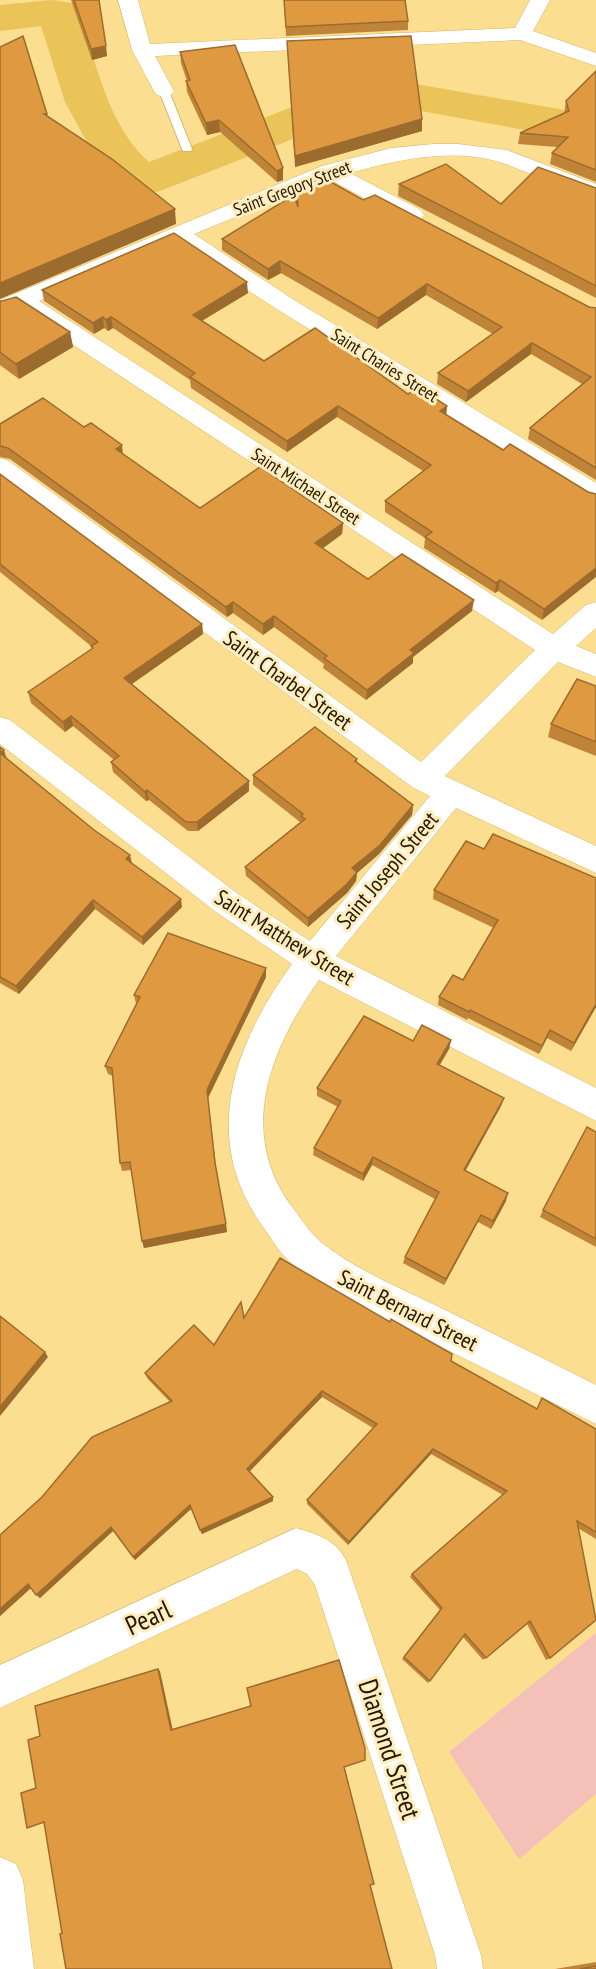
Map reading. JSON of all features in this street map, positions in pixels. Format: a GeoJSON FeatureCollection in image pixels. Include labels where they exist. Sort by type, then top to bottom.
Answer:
{"type":"FeatureCollection","features":[{"type":"Feature","properties":{"kind":"street"},"geometry":{"type":"LineString","coordinates":[[128,0],[142,50],[164,91]]}},
{"type":"Feature","properties":{"kind":"street"},"geometry":{"type":"LineString","coordinates":[[522,34],[540,0]]}},
{"type":"Feature","properties":{"kind":"street"},"geometry":{"type":"LineString","coordinates":[[142,50],[522,34],[596,60]]}},
{"type":"Feature","properties":{"kind":"street","name":"Saint Gregory Street"},"geometry":{"type":"LineString","coordinates":[[10,304],[177,232],[330,171],[391,156],[434,150],[458,150],[499,155],[596,192]]}},
{"type":"Feature","properties":{"kind":"street"},"geometry":{"type":"LineString","coordinates":[[330,171],[433,226]]}},
{"type":"Feature","properties":{"kind":"street","name":"Saint Charies Street"},"geometry":{"type":"LineString","coordinates":[[177,232],[283,303],[596,495]]}},
{"type":"Feature","properties":{"kind":"street","name":"Saint Michael Street"},"geometry":{"type":"LineString","coordinates":[[10,304],[554,649],[596,666]]}},
{"type":"Feature","properties":{"kind":"street","name":"Saint Charbel Street"},"geometry":{"type":"LineString","coordinates":[[0,467],[423,779],[596,860]]}},
{"type":"Feature","properties":{"kind":"street","name":"Saint Joseph Street"},"geometry":{"type":"LineString","coordinates":[[423,779],[554,649],[596,612]]}},
{"type":"Feature","properties":{"kind":"street","name":"Saint Matthew Street"},"geometry":{"type":"LineString","coordinates":[[0,728],[227,903],[312,960],[596,1105]]}},
{"type":"Feature","properties":{"kind":"street","name":"Saint Joseph Street"},"geometry":{"type":"LineString","coordinates":[[253,1177],[243,1134],[246,1100],[252,1068],[278,1011],[312,960],[451,793]]}},
{"type":"Feature","properties":{"kind":"street","name":"Saint Bernard Street"},"geometry":{"type":"LineString","coordinates":[[253,1177],[298,1246],[350,1282],[596,1405]]}},
{"type":"Feature","properties":{"kind":"street","name":"Pearl"},"geometry":{"type":"LineString","coordinates":[[0,1687],[296,1548]]}},
{"type":"Feature","properties":{"kind":"street","name":"Diamond Street"},"geometry":{"type":"LineString","coordinates":[[296,1548],[314,1553],[328,1564],[458,1955],[460,1969]]}},
{"type":"Feature","properties":{"kind":"street"},"geometry":{"type":"LineString","coordinates":[[0,1880],[11,1969]]}},
{"type":"Feature","properties":{"kind":"lane"},"geometry":{"type":"LineString","coordinates":[[164,91],[187,149]]}},
{"type":"Feature","properties":{"kind":"shaded area"},"geometry":{"type":"Polygon","coordinates":[[[596,1633],[596,1794],[519,1859],[449,1752],[596,1633]]]}},
{"type":"Feature","properties":{"kind":"building"},"geometry":{"type":"Polygon","coordinates":[[[74,0],[99,0],[106,46],[91,49],[74,0]]]}},
{"type":"Feature","properties":{"kind":"building"},"geometry":{"type":"Polygon","coordinates":[[[284,0],[405,0],[408,21],[286,27],[284,0]]]}},
{"type":"Feature","properties":{"kind":"building"},"geometry":{"type":"Polygon","coordinates":[[[23,36],[47,114],[44,114],[112,159],[175,209],[0,283],[0,47],[23,36]]]}},
{"type":"Feature","properties":{"kind":"building"},"geometry":{"type":"Polygon","coordinates":[[[411,36],[422,119],[295,156],[287,41],[411,36]]]}},
{"type":"Feature","properties":{"kind":"building"},"geometry":{"type":"Polygon","coordinates":[[[235,45],[283,168],[277,171],[219,120],[206,123],[186,81],[190,80],[180,52],[235,45]]]}},
{"type":"Feature","properties":{"kind":"building"},"geometry":{"type":"Polygon","coordinates":[[[596,71],[596,170],[552,153],[568,137],[520,133],[569,111],[566,101],[596,71]]]}},
{"type":"Feature","properties":{"kind":"building"},"geometry":{"type":"Polygon","coordinates":[[[446,164],[501,204],[538,167],[596,188],[596,286],[399,184],[446,164]]]}},
{"type":"Feature","properties":{"kind":"building"},"geometry":{"type":"Polygon","coordinates":[[[322,177],[363,200],[375,195],[589,307],[596,308],[596,468],[530,428],[591,377],[532,343],[468,391],[438,373],[502,327],[427,284],[378,318],[280,261],[268,269],[222,239],[294,195],[298,207],[297,192],[322,177]]]}},
{"type":"Feature","properties":{"kind":"building"},"geometry":{"type":"Polygon","coordinates":[[[174,233],[247,282],[193,315],[264,361],[315,328],[408,394],[418,387],[447,406],[440,411],[503,450],[510,444],[588,492],[596,494],[596,568],[544,609],[500,580],[496,583],[425,537],[432,532],[385,501],[431,465],[338,406],[287,441],[190,377],[195,373],[111,317],[106,320],[103,317],[93,323],[42,290],[174,233]]]}},
{"type":"Feature","properties":{"kind":"building"},"geometry":{"type":"Polygon","coordinates":[[[16,297],[70,332],[16,364],[0,352],[0,301],[16,297]]]}},
{"type":"Feature","properties":{"kind":"building"},"geometry":{"type":"Polygon","coordinates":[[[43,398],[84,427],[91,423],[122,445],[116,449],[200,508],[260,467],[343,523],[315,543],[368,579],[402,554],[474,600],[410,650],[414,653],[367,690],[274,616],[263,624],[233,602],[226,607],[8,448],[0,446],[0,424],[43,398]]]}},
{"type":"Feature","properties":{"kind":"building"},"geometry":{"type":"Polygon","coordinates":[[[0,474],[202,624],[124,678],[249,781],[197,822],[186,822],[147,790],[145,792],[111,762],[119,756],[71,716],[63,722],[28,692],[93,648],[91,646],[98,642],[0,564],[0,474]]]}},
{"type":"Feature","properties":{"kind":"building"},"geometry":{"type":"Polygon","coordinates":[[[577,679],[596,686],[596,742],[551,724],[577,679]]]}},
{"type":"Feature","properties":{"kind":"building"},"geometry":{"type":"Polygon","coordinates":[[[315,727],[413,805],[380,845],[352,868],[357,872],[347,884],[308,918],[245,867],[305,819],[301,816],[303,814],[253,775],[315,727]]]}},
{"type":"Feature","properties":{"kind":"building"},"geometry":{"type":"Polygon","coordinates":[[[0,753],[94,830],[130,855],[126,859],[181,899],[142,937],[93,900],[16,986],[0,977],[0,753]]]}},
{"type":"Feature","properties":{"kind":"building"},"geometry":{"type":"Polygon","coordinates":[[[493,834],[596,878],[596,1004],[574,1043],[550,1030],[542,1046],[439,997],[453,975],[463,980],[498,920],[434,890],[466,841],[484,849],[493,834]]]}},
{"type":"Feature","properties":{"kind":"building"},"geometry":{"type":"Polygon","coordinates":[[[168,933],[266,968],[207,1090],[215,1163],[226,1224],[142,1241],[130,1162],[120,1163],[112,1068],[105,1066],[140,997],[134,995],[168,933]]]}},
{"type":"Feature","properties":{"kind":"building"},"geometry":{"type":"Polygon","coordinates":[[[364,1016],[413,1041],[422,1025],[451,1040],[437,1064],[504,1098],[464,1170],[508,1193],[493,1221],[481,1215],[446,1279],[405,1257],[439,1192],[373,1157],[363,1174],[314,1148],[341,1101],[317,1088],[364,1016]]]}},
{"type":"Feature","properties":{"kind":"building"},"geometry":{"type":"Polygon","coordinates":[[[587,1127],[596,1132],[596,1239],[543,1210],[587,1127]]]}},
{"type":"Feature","properties":{"kind":"building"},"geometry":{"type":"Polygon","coordinates":[[[280,1258],[390,1322],[391,1319],[452,1354],[451,1361],[537,1409],[542,1398],[596,1429],[596,1532],[577,1521],[596,1620],[550,1658],[530,1621],[486,1658],[465,1634],[430,1681],[404,1657],[442,1608],[412,1574],[507,1491],[433,1449],[349,1542],[307,1500],[377,1424],[322,1391],[247,1469],[273,1497],[200,1530],[190,1505],[133,1557],[111,1527],[36,1595],[28,1584],[0,1609],[0,1535],[42,1497],[92,1437],[172,1401],[145,1373],[194,1325],[214,1345],[241,1302],[244,1318],[280,1258]]]}},
{"type":"Feature","properties":{"kind":"building"},"geometry":{"type":"Polygon","coordinates":[[[0,1316],[45,1352],[0,1407],[0,1316]]]}},
{"type":"Feature","properties":{"kind":"building"},"geometry":{"type":"Polygon","coordinates":[[[339,1660],[365,1748],[365,1760],[344,1767],[374,1884],[370,1885],[392,1969],[66,1969],[44,1822],[27,1828],[21,1793],[36,1788],[28,1740],[40,1736],[35,1706],[158,1669],[171,1730],[251,1706],[247,1688],[339,1660]]]}},
{"type":"Feature","properties":{"kind":"building"},"geometry":{"type":"Polygon","coordinates":[[[596,1966],[596,1969],[580,1969],[596,1966]]]}},
{"type":"Feature","properties":{"kind":"waterway"},"geometry":{"type":"LineString","coordinates":[[0,18],[58,12],[87,102],[117,158],[143,181],[316,114],[416,97],[559,123],[596,134]]}}]}
